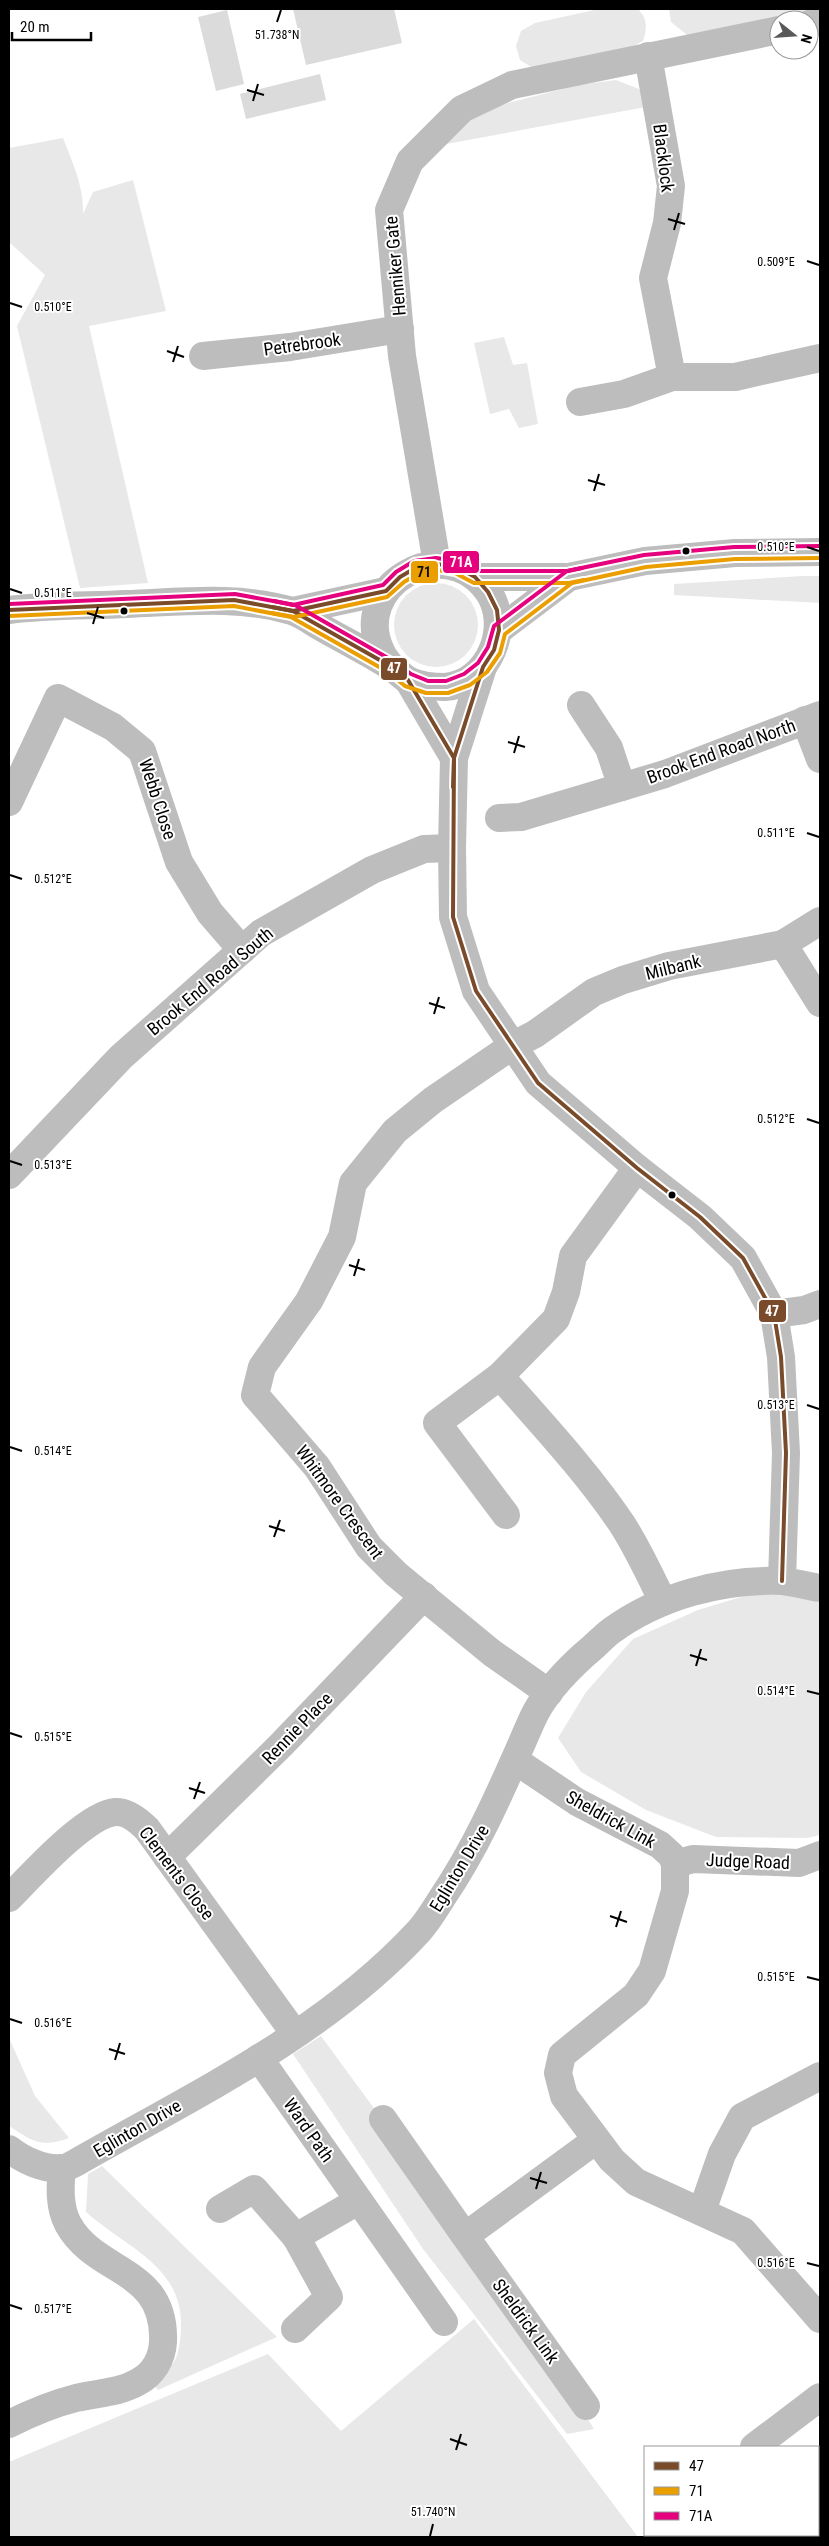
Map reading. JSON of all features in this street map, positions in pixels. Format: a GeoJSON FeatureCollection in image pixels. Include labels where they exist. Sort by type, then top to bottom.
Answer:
{"type":"FeatureCollection","features":[{"type":"Feature","properties":{"kind":"street","name":"Henniker Gate"},"geometry":{"type":"LineString","coordinates":[[437,564],[413,434],[400,329],[389,210],[410,161],[462,109],[512,85],[769,32]]}},
{"type":"Feature","properties":{"kind":"street","name":"Blacklock"},"geometry":{"type":"LineString","coordinates":[[648,56],[672,186],[667,223],[653,278],[672,377]]}},
{"type":"Feature","properties":{"kind":"street","name":"Petrebrook"},"geometry":{"type":"LineString","coordinates":[[203,356],[290,347],[400,329]]}},
{"type":"Feature","properties":{"kind":"street"},"geometry":{"type":"LineString","coordinates":[[580,402],[624,394],[672,377],[735,377],[820,358]]}},
{"type":"Feature","properties":{"kind":"street"},"geometry":{"type":"LineString","coordinates":[[475,577],[570,576],[654,560],[735,553],[820,552]]}},
{"type":"Feature","properties":{"kind":"street"},"geometry":{"type":"LineString","coordinates":[[454,758],[400,674],[380,650],[376,630],[377,610],[386,591],[400,577],[411,570],[437,564],[457,567],[475,577],[488,592],[497,610],[499,630],[494,650],[483,667],[454,758],[453,917],[476,991],[538,1083],[636,1168],[700,1217],[743,1258],[774,1314],[781,1357],[786,1453],[782,1581]]}},
{"type":"Feature","properties":{"kind":"street"},"geometry":{"type":"LineString","coordinates":[[499,630],[570,576]]}},
{"type":"Feature","properties":{"kind":"street"},"geometry":{"type":"LineString","coordinates":[[293,611],[386,591]]}},
{"type":"Feature","properties":{"kind":"street"},"geometry":{"type":"LineString","coordinates":[[9,610],[234,600],[293,611],[400,674],[427,687],[447,687],[466,680],[483,667]]}},
{"type":"Feature","properties":{"kind":"street","name":"Webb Close"},"geometry":{"type":"LineString","coordinates":[[9,802],[58,698],[113,727],[142,751],[179,862],[210,913],[242,950]]}},
{"type":"Feature","properties":{"kind":"street"},"geometry":{"type":"LineString","coordinates":[[581,706],[609,748],[622,787]]}},
{"type":"Feature","properties":{"kind":"street"},"geometry":{"type":"LineString","coordinates":[[812,718],[820,759]]}},
{"type":"Feature","properties":{"kind":"street","name":"Brook End Road North"},"geometry":{"type":"LineString","coordinates":[[499,818],[521,817],[622,787],[734,749],[812,718]]}},
{"type":"Feature","properties":{"kind":"street","name":"Brook End Road South"},"geometry":{"type":"LineString","coordinates":[[9,1175],[121,1057],[262,933],[372,870],[424,849],[452,848]]}},
{"type":"Feature","properties":{"kind":"street"},"geometry":{"type":"LineString","coordinates":[[820,921],[783,944],[820,1003]]}},
{"type":"Feature","properties":{"kind":"street","name":"Milbank"},"geometry":{"type":"LineString","coordinates":[[512,1046],[534,1034],[594,992],[622,980],[669,966],[783,944]]}},
{"type":"Feature","properties":{"kind":"street","name":"Whitmore Crescent"},"geometry":{"type":"LineString","coordinates":[[512,1046],[433,1100],[395,1131],[353,1183],[342,1237],[309,1301],[262,1367],[255,1395],[317,1467],[369,1547],[396,1574],[492,1654],[549,1693]]}},
{"type":"Feature","properties":{"kind":"street"},"geometry":{"type":"LineString","coordinates":[[506,1515],[437,1424],[500,1376],[556,1319],[566,1292],[573,1256],[636,1168]]}},
{"type":"Feature","properties":{"kind":"street"},"geometry":{"type":"LineString","coordinates":[[774,1314],[804,1310],[820,1304]]}},
{"type":"Feature","properties":{"kind":"street"},"geometry":{"type":"LineString","coordinates":[[500,1376],[580,1471],[621,1524],[644,1561],[663,1602]]}},
{"type":"Feature","properties":{"kind":"street","name":"Eglinton Drive"},"geometry":{"type":"LineString","coordinates":[[62,2168],[259,2058],[325,2015],[377,1972],[421,1929],[456,1877],[492,1812],[516,1761],[533,1718],[549,1693],[573,1665],[612,1630],[663,1602],[696,1590],[728,1584],[782,1581],[820,1588]]}},
{"type":"Feature","properties":{"kind":"street","name":"Rennie Place"},"geometry":{"type":"LineString","coordinates":[[167,1857],[281,1745],[424,1596]]}},
{"type":"Feature","properties":{"kind":"street","name":"Sheldrick Link"},"geometry":{"type":"LineString","coordinates":[[516,1761],[577,1802],[660,1846],[672,1856],[675,1864]]}},
{"type":"Feature","properties":{"kind":"street","name":"Clements Close"},"geometry":{"type":"LineString","coordinates":[[9,1898],[82,1828],[100,1816],[116,1812],[134,1817],[147,1829],[295,2034]]}},
{"type":"Feature","properties":{"kind":"street","name":"Judge Road"},"geometry":{"type":"LineString","coordinates":[[675,1864],[693,1859],[799,1863],[820,1855]]}},
{"type":"Feature","properties":{"kind":"street"},"geometry":{"type":"LineString","coordinates":[[675,1864],[675,1891],[652,1971],[636,1995],[562,2055],[558,2073],[564,2096],[612,2160],[636,2182],[702,2210],[743,2231],[820,2320]]}},
{"type":"Feature","properties":{"kind":"street","name":"Ward Path"},"geometry":{"type":"LineString","coordinates":[[259,2058],[444,2322]]}},
{"type":"Feature","properties":{"kind":"street"},"geometry":{"type":"LineString","coordinates":[[702,2210],[722,2154],[742,2118],[820,2076]]}},
{"type":"Feature","properties":{"kind":"street","name":"Sheldrick Link"},"geometry":{"type":"LineString","coordinates":[[383,2119],[586,2406]]}},
{"type":"Feature","properties":{"kind":"street"},"geometry":{"type":"LineString","coordinates":[[465,2236],[596,2140]]}},
{"type":"Feature","properties":{"kind":"street"},"geometry":{"type":"LineString","coordinates":[[9,2150],[23,2160],[62,2168],[62,2208],[68,2224],[78,2239],[109,2264],[140,2282],[155,2301],[164,2323],[163,2348],[155,2368],[139,2382],[115,2392],[78,2398],[38,2410],[9,2424]]}},
{"type":"Feature","properties":{"kind":"street"},"geometry":{"type":"LineString","coordinates":[[220,2209],[254,2190],[296,2238],[329,2297],[295,2329]]}},
{"type":"Feature","properties":{"kind":"street"},"geometry":{"type":"LineString","coordinates":[[296,2238],[358,2201]]}},
{"type":"Feature","properties":{"kind":"street"},"geometry":{"type":"LineString","coordinates":[[755,2446],[820,2397]]}},
{"type":"Feature","properties":{"kind":"shaded area"},"geometry":{"type":"Polygon","coordinates":[[[599,9],[638,9],[644,17],[646,24],[643,41],[628,49],[533,68],[520,60],[516,46],[521,31],[535,23],[599,9]]]}},
{"type":"Feature","properties":{"kind":"shaded area"},"geometry":{"type":"Polygon","coordinates":[[[669,9],[820,9],[769,10],[769,21],[692,39],[671,22],[669,9]]]}},
{"type":"Feature","properties":{"kind":"shaded area"},"geometry":{"type":"Polygon","coordinates":[[[616,80],[639,89],[651,106],[441,145],[459,128],[489,108],[578,85],[616,80]]]}},
{"type":"Feature","properties":{"kind":"shaded area"},"geometry":{"type":"Polygon","coordinates":[[[63,138],[80,185],[83,214],[93,192],[133,180],[166,311],[89,326],[148,583],[80,588],[17,326],[45,275],[9,242],[9,148],[63,138]]]}},
{"type":"Feature","properties":{"kind":"shaded area"},"geometry":{"type":"Polygon","coordinates":[[[504,337],[513,365],[527,363],[538,424],[519,428],[509,409],[490,414],[474,343],[504,337]]]}},
{"type":"Feature","properties":{"kind":"shaded area"},"geometry":{"type":"Polygon","coordinates":[[[820,576],[820,603],[674,595],[674,584],[820,576]]]}},
{"type":"Feature","properties":{"kind":"shaded area"},"geometry":{"type":"Polygon","coordinates":[[[436,583],[459,590],[471,602],[478,625],[471,648],[459,660],[436,667],[413,660],[401,648],[394,625],[401,602],[413,590],[436,583]]]}},
{"type":"Feature","properties":{"kind":"shaded area"},"geometry":{"type":"Polygon","coordinates":[[[751,1594],[820,1597],[820,1835],[807,1838],[716,1837],[646,1810],[581,1772],[558,1738],[586,1692],[633,1639],[698,1610],[751,1594]]]}},
{"type":"Feature","properties":{"kind":"shaded area"},"geometry":{"type":"Polygon","coordinates":[[[321,2036],[510,2294],[594,2429],[567,2434],[423,2249],[293,2054],[321,2036]]]}},
{"type":"Feature","properties":{"kind":"shaded area"},"geometry":{"type":"Polygon","coordinates":[[[9,2038],[35,2096],[69,2138],[51,2143],[37,2142],[9,2126],[9,2038]]]}},
{"type":"Feature","properties":{"kind":"shaded area"},"geometry":{"type":"Polygon","coordinates":[[[102,2166],[277,2337],[158,2390],[155,2386],[172,2365],[178,2350],[181,2324],[179,2304],[172,2287],[148,2259],[86,2212],[88,2174],[102,2166]]]}},
{"type":"Feature","properties":{"kind":"shaded area"},"geometry":{"type":"Polygon","coordinates":[[[474,2319],[638,2537],[9,2537],[9,2462],[268,2354],[341,2431],[474,2319]]]}},
{"type":"Feature","properties":{"kind":"building"},"geometry":{"type":"Polygon","coordinates":[[[293,9],[394,9],[402,43],[306,65],[293,9]]]}},
{"type":"Feature","properties":{"kind":"building"},"geometry":{"type":"Polygon","coordinates":[[[227,10],[244,84],[216,91],[198,17],[227,10]]]}},
{"type":"Feature","properties":{"kind":"building"},"geometry":{"type":"Polygon","coordinates":[[[320,74],[326,100],[246,119],[240,94],[320,74]]]}},
{"type":"Feature","properties":{"kind":"transit line","name":"71A"},"geometry":{"type":"LineString","coordinates":[[9,604],[235,594],[295,605],[395,662],[411,674],[428,681],[446,681],[464,674],[478,663],[488,647],[494,626],[567,571],[644,555],[734,547],[820,546]]}},
{"type":"Feature","properties":{"kind":"transit line","name":"71A"},"geometry":{"type":"LineString","coordinates":[[274,601],[293,605],[383,585],[396,572],[414,561],[436,558],[459,561],[477,571],[568,571],[582,568]]}},
{"type":"Feature","properties":{"kind":"transit line","name":"71"},"geometry":{"type":"LineString","coordinates":[[9,616],[234,606],[291,617],[388,672],[405,686],[426,693],[448,693],[470,685],[487,672],[500,653],[505,634],[572,583],[646,567],[735,559],[820,558]]}},
{"type":"Feature","properties":{"kind":"transit line","name":"47"},"geometry":{"type":"LineString","coordinates":[[9,610],[234,600],[293,611],[386,591],[400,577],[417,567],[437,564],[457,567],[475,577],[488,592],[497,610],[499,630],[494,650],[483,667],[454,758],[453,917],[476,991],[538,1083],[637,1168],[700,1217],[743,1258],[774,1314],[781,1357],[786,1453],[782,1581]]}},
{"type":"Feature","properties":{"kind":"transit line","name":"71"},"geometry":{"type":"LineString","coordinates":[[272,613],[294,617],[387,597],[404,582],[419,573],[437,570],[455,573],[474,583],[569,583],[584,580]]}},
{"type":"Feature","properties":{"kind":"transit line","name":"47"},"geometry":{"type":"LineString","coordinates":[[272,607],[293,611],[392,667],[408,680],[454,758],[453,787]]}}]}
